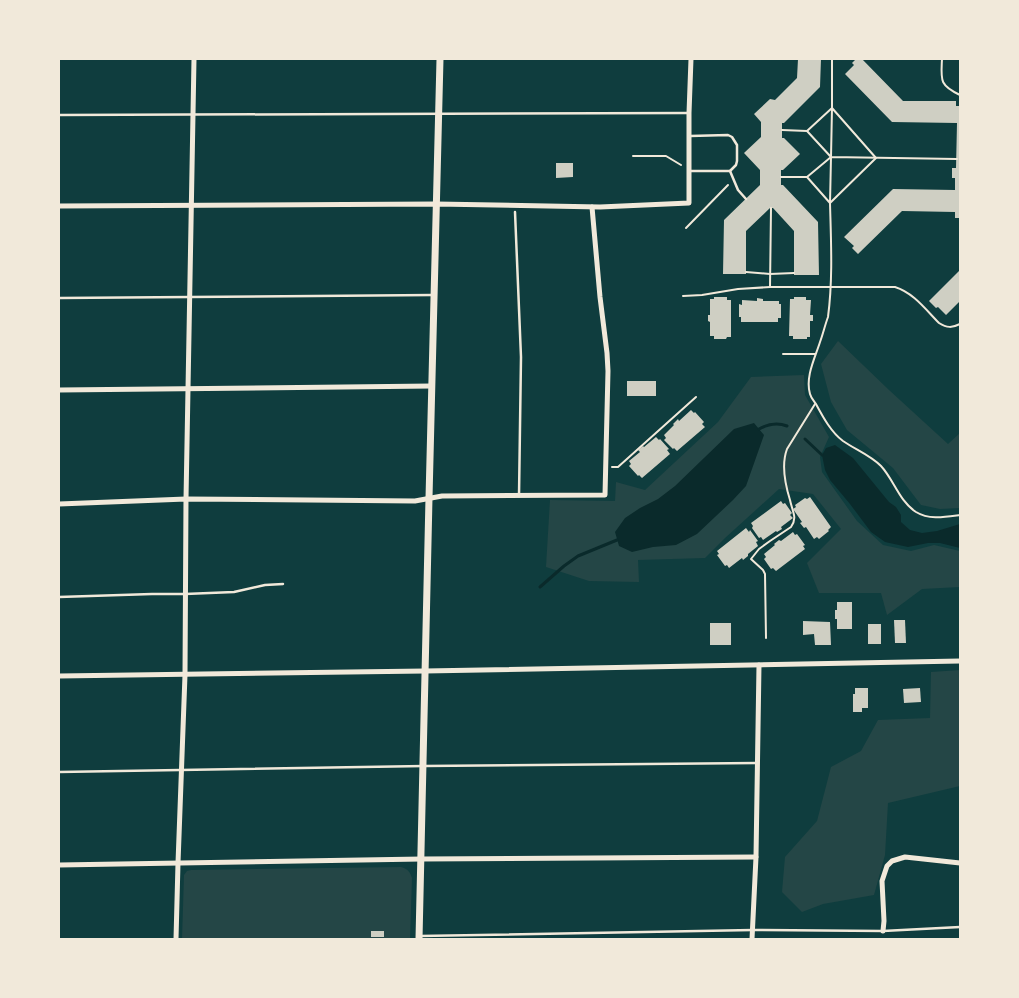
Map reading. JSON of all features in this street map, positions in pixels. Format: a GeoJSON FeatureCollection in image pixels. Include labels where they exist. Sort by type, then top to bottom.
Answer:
{"type":"FeatureCollection","features":[{"type":"Feature","properties":{"kind":"street"},"geometry":{"type":"LineString","coordinates":[[176,939],[185,675],[186,499],[194,59]]}},
{"type":"Feature","properties":{"kind":"street"},"geometry":{"type":"LineString","coordinates":[[420,937],[428,498],[440,59]]}},
{"type":"Feature","properties":{"kind":"street"},"geometry":{"type":"LineString","coordinates":[[59,206],[436,204],[592,207],[689,203],[691,59]]}},
{"type":"Feature","properties":{"kind":"street"},"geometry":{"type":"LineString","coordinates":[[59,504],[186,499],[416,501],[442,496],[605,495],[608,371],[592,207]]}},
{"type":"Feature","properties":{"kind":"street"},"geometry":{"type":"LineString","coordinates":[[59,390],[432,386]]}},
{"type":"Feature","properties":{"kind":"street"},"geometry":{"type":"LineString","coordinates":[[59,676],[960,661]]}},
{"type":"Feature","properties":{"kind":"street"},"geometry":{"type":"LineString","coordinates":[[752,939],[756,857],[758,665]]}},
{"type":"Feature","properties":{"kind":"street"},"geometry":{"type":"LineString","coordinates":[[59,865],[422,859],[756,857]]}},
{"type":"Feature","properties":{"kind":"street"},"geometry":{"type":"LineString","coordinates":[[883,931],[882,881],[887,866],[892,861],[905,857],[960,863]]}},
{"type":"Feature","properties":{"kind":"lane"},"geometry":{"type":"LineString","coordinates":[[59,115],[689,112]]}},
{"type":"Feature","properties":{"kind":"lane"},"geometry":{"type":"LineString","coordinates":[[689,136],[728,135],[732,137],[737,145],[736,165],[730,171],[689,170]]}},
{"type":"Feature","properties":{"kind":"lane"},"geometry":{"type":"LineString","coordinates":[[730,171],[738,190],[746,199]]}},
{"type":"Feature","properties":{"kind":"lane"},"geometry":{"type":"LineString","coordinates":[[515,212],[521,357],[519,496]]}},
{"type":"Feature","properties":{"kind":"lane"},"geometry":{"type":"LineString","coordinates":[[59,298],[434,294]]}},
{"type":"Feature","properties":{"kind":"lane"},"geometry":{"type":"LineString","coordinates":[[59,597],[234,592],[265,585],[283,584]]}},
{"type":"Feature","properties":{"kind":"lane"},"geometry":{"type":"LineString","coordinates":[[59,772],[757,763]]}},
{"type":"Feature","properties":{"kind":"lane"},"geometry":{"type":"LineString","coordinates":[[420,937],[753,930],[883,931],[960,927]]}},
{"type":"Feature","properties":{"kind":"path"},"geometry":{"type":"LineString","coordinates":[[832,59],[831,288],[828,317],[809,380],[810,394],[832,430],[842,440],[867,454],[880,466],[894,483],[901,497],[916,512],[925,516],[939,518],[960,515]]}},
{"type":"Feature","properties":{"kind":"path"},"geometry":{"type":"LineString","coordinates":[[942,59],[941,76],[943,83],[953,92],[960,95]]}},
{"type":"Feature","properties":{"kind":"path"},"geometry":{"type":"LineString","coordinates":[[807,131],[832,108]]}},
{"type":"Feature","properties":{"kind":"path"},"geometry":{"type":"LineString","coordinates":[[832,108],[876,158]]}},
{"type":"Feature","properties":{"kind":"path"},"geometry":{"type":"LineString","coordinates":[[782,130],[807,131],[831,156]]}},
{"type":"Feature","properties":{"kind":"path"},"geometry":{"type":"LineString","coordinates":[[633,156],[666,156],[689,170]]}},
{"type":"Feature","properties":{"kind":"path"},"geometry":{"type":"LineString","coordinates":[[781,177],[806,177],[831,156],[956,158]]}},
{"type":"Feature","properties":{"kind":"path"},"geometry":{"type":"LineString","coordinates":[[830,203],[876,158]]}},
{"type":"Feature","properties":{"kind":"path"},"geometry":{"type":"LineString","coordinates":[[806,177],[830,203]]}},
{"type":"Feature","properties":{"kind":"path"},"geometry":{"type":"LineString","coordinates":[[686,228],[733,179]]}},
{"type":"Feature","properties":{"kind":"path"},"geometry":{"type":"LineString","coordinates":[[770,287],[771,208]]}},
{"type":"Feature","properties":{"kind":"path"},"geometry":{"type":"LineString","coordinates":[[746,272],[794,273]]}},
{"type":"Feature","properties":{"kind":"path"},"geometry":{"type":"LineString","coordinates":[[683,296],[770,287],[895,287],[916,299],[944,326],[948,328],[960,324]]}},
{"type":"Feature","properties":{"kind":"path"},"geometry":{"type":"LineString","coordinates":[[783,354],[816,354]]}},
{"type":"Feature","properties":{"kind":"path"},"geometry":{"type":"LineString","coordinates":[[606,468],[618,467],[696,397]]}},
{"type":"Feature","properties":{"kind":"path"},"geometry":{"type":"LineString","coordinates":[[766,638],[765,574],[751,559],[764,546],[791,527],[793,523],[794,515],[786,481],[784,456],[786,449],[816,404]]}},
{"type":"Feature","properties":{"kind":"shaded area"},"geometry":{"type":"Polygon","coordinates":[[[838,341],[948,444],[960,433],[960,508],[940,509],[921,505],[893,468],[847,430],[831,402],[821,364],[838,341]]]}},
{"type":"Feature","properties":{"kind":"shaded area"},"geometry":{"type":"Polygon","coordinates":[[[804,375],[805,395],[829,437],[820,457],[822,472],[857,521],[883,545],[911,551],[934,545],[960,551],[960,587],[922,589],[887,615],[881,593],[819,593],[807,563],[841,529],[813,494],[779,489],[705,558],[638,560],[639,582],[589,581],[546,567],[550,500],[615,501],[616,482],[645,490],[718,422],[751,377],[804,375]]]}},
{"type":"Feature","properties":{"kind":"shaded area"},"geometry":{"type":"Polygon","coordinates":[[[754,423],[764,435],[746,486],[697,534],[676,545],[653,547],[632,552],[619,546],[615,532],[625,518],[658,499],[675,486],[734,429],[754,423]]]}},
{"type":"Feature","properties":{"kind":"shaded area"},"geometry":{"type":"Polygon","coordinates":[[[835,445],[853,458],[889,502],[896,507],[901,515],[901,522],[910,530],[922,533],[937,531],[960,524],[960,548],[940,543],[908,547],[885,542],[871,532],[830,480],[825,470],[822,455],[826,448],[835,445]]]}},
{"type":"Feature","properties":{"kind":"shaded area"},"geometry":{"type":"Polygon","coordinates":[[[960,670],[960,786],[888,803],[885,855],[874,895],[823,904],[802,912],[782,892],[785,857],[817,821],[831,767],[861,751],[878,720],[930,718],[931,672],[960,670]]]}},
{"type":"Feature","properties":{"kind":"shaded area"},"geometry":{"type":"Polygon","coordinates":[[[401,867],[408,871],[412,878],[410,939],[182,939],[184,875],[187,871],[401,867]]]}},
{"type":"Feature","properties":{"kind":"building"},"geometry":{"type":"Polygon","coordinates":[[[798,59],[821,59],[820,87],[782,123],[782,138],[800,154],[781,170],[781,185],[818,222],[819,275],[794,275],[794,231],[773,208],[770,208],[746,231],[746,274],[723,274],[724,220],[760,185],[760,170],[744,153],[761,137],[761,122],[754,114],[770,99],[775,100],[797,78],[798,59]]]}},
{"type":"Feature","properties":{"kind":"building"},"geometry":{"type":"Polygon","coordinates":[[[856,59],[862,59],[903,101],[956,101],[956,106],[960,106],[960,218],[955,218],[955,212],[902,211],[858,254],[852,248],[854,246],[844,237],[893,189],[955,190],[955,178],[952,178],[952,168],[956,168],[957,123],[892,122],[845,74],[854,65],[852,63],[856,59]]]}},
{"type":"Feature","properties":{"kind":"building"},"geometry":{"type":"Polygon","coordinates":[[[556,163],[573,163],[573,177],[556,178],[556,163]]]}},
{"type":"Feature","properties":{"kind":"building"},"geometry":{"type":"Polygon","coordinates":[[[960,270],[960,301],[946,315],[929,301],[960,270]]]}},
{"type":"Feature","properties":{"kind":"building"},"geometry":{"type":"Polygon","coordinates":[[[714,297],[727,297],[727,300],[731,300],[731,337],[726,339],[714,339],[714,336],[710,336],[708,315],[710,315],[710,299],[714,299],[714,297]]]}},
{"type":"Feature","properties":{"kind":"building"},"geometry":{"type":"Polygon","coordinates":[[[794,297],[806,297],[806,300],[811,300],[810,315],[813,315],[813,321],[810,321],[810,337],[807,337],[807,339],[793,339],[793,336],[789,336],[790,299],[794,299],[794,297]]]}},
{"type":"Feature","properties":{"kind":"building"},"geometry":{"type":"Polygon","coordinates":[[[757,298],[763,299],[763,301],[779,301],[779,304],[781,304],[781,318],[778,318],[778,322],[741,322],[739,304],[742,305],[742,300],[757,301],[757,298]]]}},
{"type":"Feature","properties":{"kind":"building"},"geometry":{"type":"Polygon","coordinates":[[[627,381],[656,381],[656,396],[627,396],[627,381]]]}},
{"type":"Feature","properties":{"kind":"building"},"geometry":{"type":"Polygon","coordinates":[[[691,410],[704,422],[702,424],[705,427],[677,451],[664,440],[666,438],[664,435],[678,419],[679,421],[691,410]]]}},
{"type":"Feature","properties":{"kind":"building"},"geometry":{"type":"Polygon","coordinates":[[[656,437],[669,449],[667,450],[670,454],[642,478],[629,466],[631,464],[629,461],[640,452],[638,450],[656,437]]]}},
{"type":"Feature","properties":{"kind":"building"},"geometry":{"type":"Polygon","coordinates":[[[810,497],[831,527],[819,539],[817,537],[814,539],[806,527],[804,528],[793,509],[796,507],[795,505],[810,497]]]}},
{"type":"Feature","properties":{"kind":"building"},"geometry":{"type":"Polygon","coordinates":[[[781,501],[783,504],[785,503],[793,518],[777,532],[763,540],[761,537],[759,538],[751,523],[781,501]]]}},
{"type":"Feature","properties":{"kind":"building"},"geometry":{"type":"Polygon","coordinates":[[[746,528],[749,532],[750,530],[758,541],[756,542],[758,546],[743,560],[742,558],[729,568],[727,565],[725,566],[717,555],[719,554],[717,551],[746,528]]]}},
{"type":"Feature","properties":{"kind":"building"},"geometry":{"type":"Polygon","coordinates":[[[793,532],[795,535],[797,534],[805,545],[803,546],[805,549],[776,571],[773,568],[771,569],[764,559],[766,557],[764,554],[779,540],[781,541],[793,532]]]}},
{"type":"Feature","properties":{"kind":"building"},"geometry":{"type":"Polygon","coordinates":[[[837,602],[852,602],[852,629],[837,629],[835,610],[837,610],[837,602]]]}},
{"type":"Feature","properties":{"kind":"building"},"geometry":{"type":"Polygon","coordinates":[[[894,620],[905,620],[906,643],[895,643],[894,620]]]}},
{"type":"Feature","properties":{"kind":"building"},"geometry":{"type":"Polygon","coordinates":[[[803,621],[830,622],[831,645],[815,645],[814,634],[803,635],[803,621]]]}},
{"type":"Feature","properties":{"kind":"building"},"geometry":{"type":"Polygon","coordinates":[[[710,623],[731,623],[731,645],[710,645],[710,623]]]}},
{"type":"Feature","properties":{"kind":"building"},"geometry":{"type":"Polygon","coordinates":[[[868,624],[881,624],[881,644],[868,644],[868,624]]]}},
{"type":"Feature","properties":{"kind":"building"},"geometry":{"type":"Polygon","coordinates":[[[855,688],[868,688],[868,708],[862,708],[862,712],[853,712],[855,688]]]}},
{"type":"Feature","properties":{"kind":"building"},"geometry":{"type":"Polygon","coordinates":[[[920,688],[921,702],[904,703],[903,689],[920,688]]]}},
{"type":"Feature","properties":{"kind":"building"},"geometry":{"type":"Polygon","coordinates":[[[371,931],[384,931],[384,937],[371,937],[371,931]]]}},
{"type":"Feature","properties":{"kind":"waterway"},"geometry":{"type":"LineString","coordinates":[[759,429],[773,424],[787,426]]}},
{"type":"Feature","properties":{"kind":"waterway"},"geometry":{"type":"LineString","coordinates":[[805,439],[822,455]]}},
{"type":"Feature","properties":{"kind":"waterway"},"geometry":{"type":"LineString","coordinates":[[540,587],[578,556],[617,540]]}}]}
